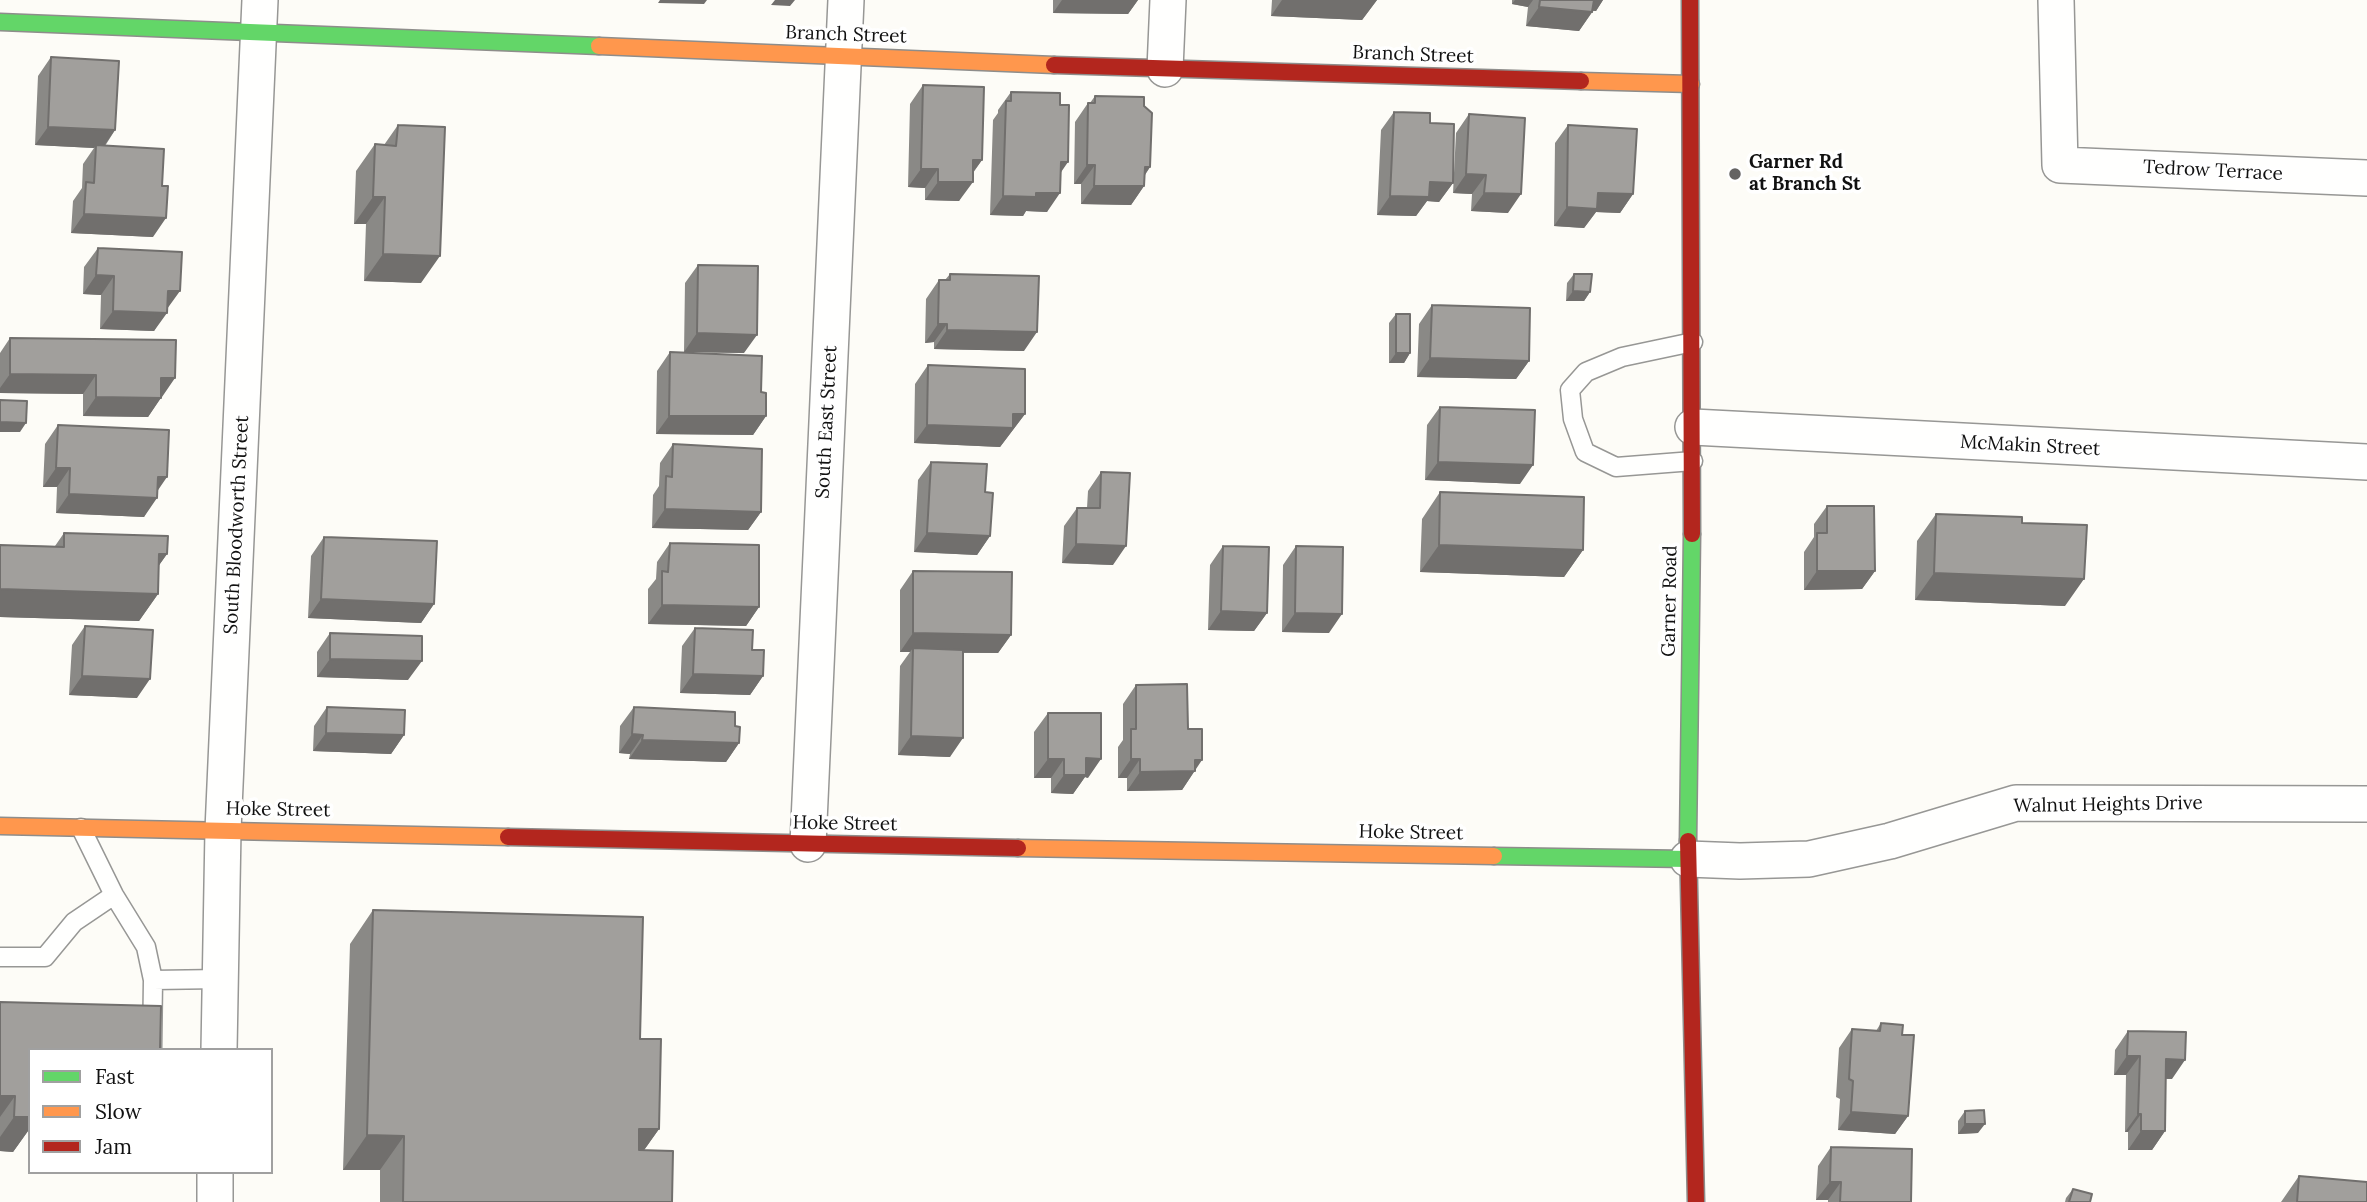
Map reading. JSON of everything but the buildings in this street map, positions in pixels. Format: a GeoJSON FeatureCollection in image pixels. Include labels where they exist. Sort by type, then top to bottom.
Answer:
{"type":"FeatureCollection","features":[{"type":"Feature","properties":{"kind":"street","name":"South East Street"},"geometry":{"type":"LineString","coordinates":[[808,844],[846,0]]}},
{"type":"Feature","properties":{"kind":"street"},"geometry":{"type":"LineString","coordinates":[[1165,68],[1168,0]]}},
{"type":"Feature","properties":{"kind":"street","name":"Garner Road"},"geometry":{"type":"LineString","coordinates":[[1690,0],[1693,444],[1688,859],[1696,1202]]}},
{"type":"Feature","properties":{"kind":"street","name":"Tedrow Terrace"},"geometry":{"type":"LineString","coordinates":[[2056,0],[2060,165],[2367,178]]}},
{"type":"Feature","properties":{"kind":"street","name":"Branch Street"},"geometry":{"type":"LineString","coordinates":[[0,22],[259,16],[844,55],[1691,84]]}},
{"type":"Feature","properties":{"kind":"street","name":"South Bloodworth Street"},"geometry":{"type":"LineString","coordinates":[[219,1048],[223,830],[259,16]]}},
{"type":"Feature","properties":{"kind":"street","name":"McMakin Street"},"geometry":{"type":"LineString","coordinates":[[1693,444],[2367,462]]}},
{"type":"Feature","properties":{"kind":"street","name":"Walnut Heights Drive"},"geometry":{"type":"LineString","coordinates":[[1688,859],[1809,859],[1890,841],[2016,803],[2367,804]]}},
{"type":"Feature","properties":{"kind":"street","name":"Hoke Street"},"geometry":{"type":"LineString","coordinates":[[0,827],[1688,859]]}},
{"type":"Feature","properties":{"kind":"street"},"geometry":{"type":"LineString","coordinates":[[215,1174],[215,1202]]}},
{"type":"Feature","properties":{"kind":"lane"},"geometry":{"type":"LineString","coordinates":[[1693,342],[1622,357],[1586,372],[1570,390],[1573,419],[1586,452],[1616,467],[1693,444]]}},
{"type":"Feature","properties":{"kind":"lane"},"geometry":{"type":"LineString","coordinates":[[81,828],[114,895],[146,947],[153,980],[152,1048]]}},
{"type":"Feature","properties":{"kind":"lane"},"geometry":{"type":"LineString","coordinates":[[0,957],[45,957],[74,922],[114,895]]}},
{"type":"Feature","properties":{"kind":"lane"},"geometry":{"type":"LineString","coordinates":[[153,980],[221,979]]}},
{"type":"Feature","properties":{"kind":"traffic: fast"},"geometry":{"type":"LineString","coordinates":[[0,22],[599,46]]}},
{"type":"Feature","properties":{"kind":"traffic: fast"},"geometry":{"type":"LineString","coordinates":[[1688,841],[1692,534]]}},
{"type":"Feature","properties":{"kind":"traffic: fast"},"geometry":{"type":"LineString","coordinates":[[1494,856],[1688,859]]}},
{"type":"Feature","properties":{"kind":"traffic: slow"},"geometry":{"type":"LineString","coordinates":[[599,46],[1054,65]]}},
{"type":"Feature","properties":{"kind":"traffic: slow"},"geometry":{"type":"LineString","coordinates":[[1581,81],[1691,84]]}},
{"type":"Feature","properties":{"kind":"traffic: slow"},"geometry":{"type":"LineString","coordinates":[[0,826],[508,837]]}},
{"type":"Feature","properties":{"kind":"traffic: slow"},"geometry":{"type":"LineString","coordinates":[[1018,848],[1494,856]]}},
{"type":"Feature","properties":{"kind":"traffic: jam"},"geometry":{"type":"LineString","coordinates":[[1690,0],[1692,534]]}},
{"type":"Feature","properties":{"kind":"traffic: jam"},"geometry":{"type":"LineString","coordinates":[[1054,65],[1581,81]]}},
{"type":"Feature","properties":{"kind":"traffic: jam"},"geometry":{"type":"LineString","coordinates":[[508,837],[1018,848]]}},
{"type":"Feature","properties":{"kind":"traffic: jam"},"geometry":{"type":"LineString","coordinates":[[1688,841],[1696,1202]]}},
{"type":"Feature","properties":{"kind":"place","name":"Garner Rd at Branch St"},"geometry":{"type":"Point","coordinates":[1735,174]}}]}
